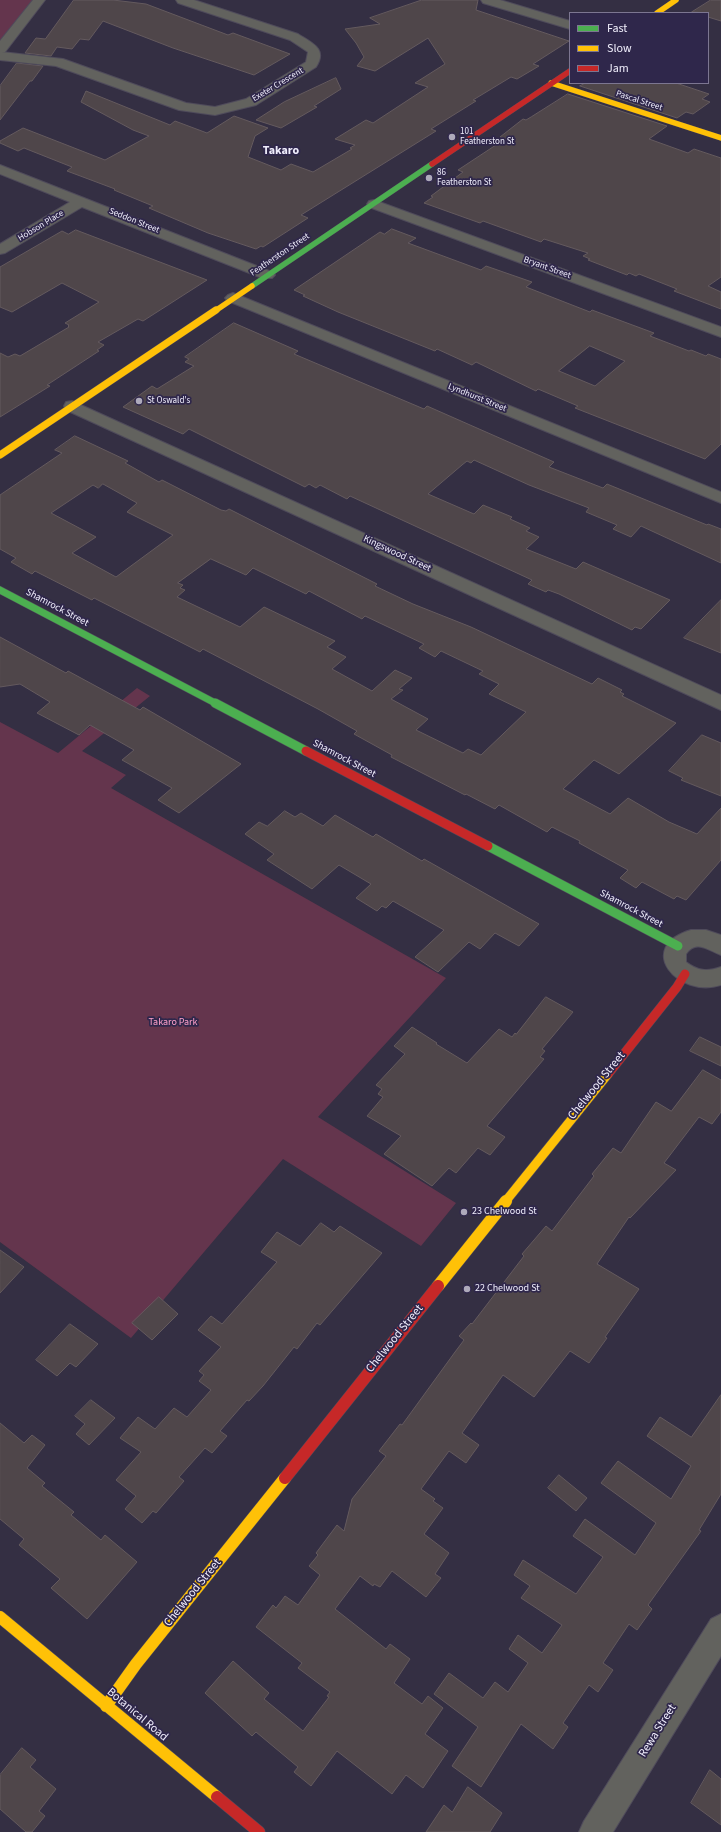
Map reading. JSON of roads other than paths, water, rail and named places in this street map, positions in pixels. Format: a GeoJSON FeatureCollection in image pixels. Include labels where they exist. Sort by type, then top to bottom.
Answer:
{"type":"FeatureCollection","features":[{"type":"Feature","properties":{"kind":"street"},"geometry":{"type":"LineString","coordinates":[[0,48],[38,0]]}},
{"type":"Feature","properties":{"kind":"street","name":"Exeter Crescent"},"geometry":{"type":"LineString","coordinates":[[0,56],[58,62],[184,107],[215,111],[240,106],[251,102],[302,72],[311,64],[314,58],[314,52],[309,46],[294,37],[182,0]]}},
{"type":"Feature","properties":{"kind":"street"},"geometry":{"type":"LineString","coordinates":[[487,0],[569,25]]}},
{"type":"Feature","properties":{"kind":"street"},"geometry":{"type":"LineString","coordinates":[[658,12],[676,0]]}},
{"type":"Feature","properties":{"kind":"street","name":"Featherston Street"},"geometry":{"type":"LineString","coordinates":[[0,455],[569,72]]}},
{"type":"Feature","properties":{"kind":"street","name":"Pascal Street"},"geometry":{"type":"LineString","coordinates":[[551,83],[721,138]]}},
{"type":"Feature","properties":{"kind":"street","name":"Seddon Street"},"geometry":{"type":"LineString","coordinates":[[0,168],[268,275]]}},
{"type":"Feature","properties":{"kind":"street","name":"Hobson Place"},"geometry":{"type":"LineString","coordinates":[[0,250],[82,201]]}},
{"type":"Feature","properties":{"kind":"street","name":"Bryant Street"},"geometry":{"type":"LineString","coordinates":[[374,204],[721,332]]}},
{"type":"Feature","properties":{"kind":"street","name":"Lyndhurst Street"},"geometry":{"type":"LineString","coordinates":[[234,298],[721,498]]}},
{"type":"Feature","properties":{"kind":"street","name":"Kingswood Street"},"geometry":{"type":"LineString","coordinates":[[72,406],[721,703]]}},
{"type":"Feature","properties":{"kind":"street","name":"Shamrock Street"},"geometry":{"type":"LineString","coordinates":[[0,590],[678,946]]}},
{"type":"Feature","properties":{"kind":"street"},"geometry":{"type":"LineString","coordinates":[[719,941],[705,938],[693,938],[678,946],[674,958],[677,966],[685,974],[696,979],[707,981],[721,976]]}},
{"type":"Feature","properties":{"kind":"street","name":"Chelwood Street"},"geometry":{"type":"LineString","coordinates":[[106,1706],[136,1664],[677,987],[685,974]]}},
{"type":"Feature","properties":{"kind":"street","name":"Botanical Road"},"geometry":{"type":"LineString","coordinates":[[0,1617],[259,1832]]}},
{"type":"Feature","properties":{"kind":"street","name":"Rewa Street"},"geometry":{"type":"LineString","coordinates":[[595,1832],[721,1629]]}},
{"type":"Feature","properties":{"kind":"place","name":"101 Featherston St"},"geometry":{"type":"Point","coordinates":[452,137]}},
{"type":"Feature","properties":{"kind":"place","name":"86 Featherston St"},"geometry":{"type":"Point","coordinates":[429,178]}},
{"type":"Feature","properties":{"kind":"place","name":"St Oswald's"},"geometry":{"type":"Point","coordinates":[139,401]}},
{"type":"Feature","properties":{"kind":"place","name":"23 Chelwood St"},"geometry":{"type":"Point","coordinates":[464,1212]}},
{"type":"Feature","properties":{"kind":"place","name":"22 Chelwood St"},"geometry":{"type":"Point","coordinates":[467,1289]}},
{"type":"Feature","properties":{"kind":"district","name":"Takaro"},"geometry":{"type":"Point","coordinates":[281,151]}},
{"type":"Feature","properties":{"kind":"park label","name":"Takaro Park"},"geometry":{"type":"Point","coordinates":[173,1023]}}]}
